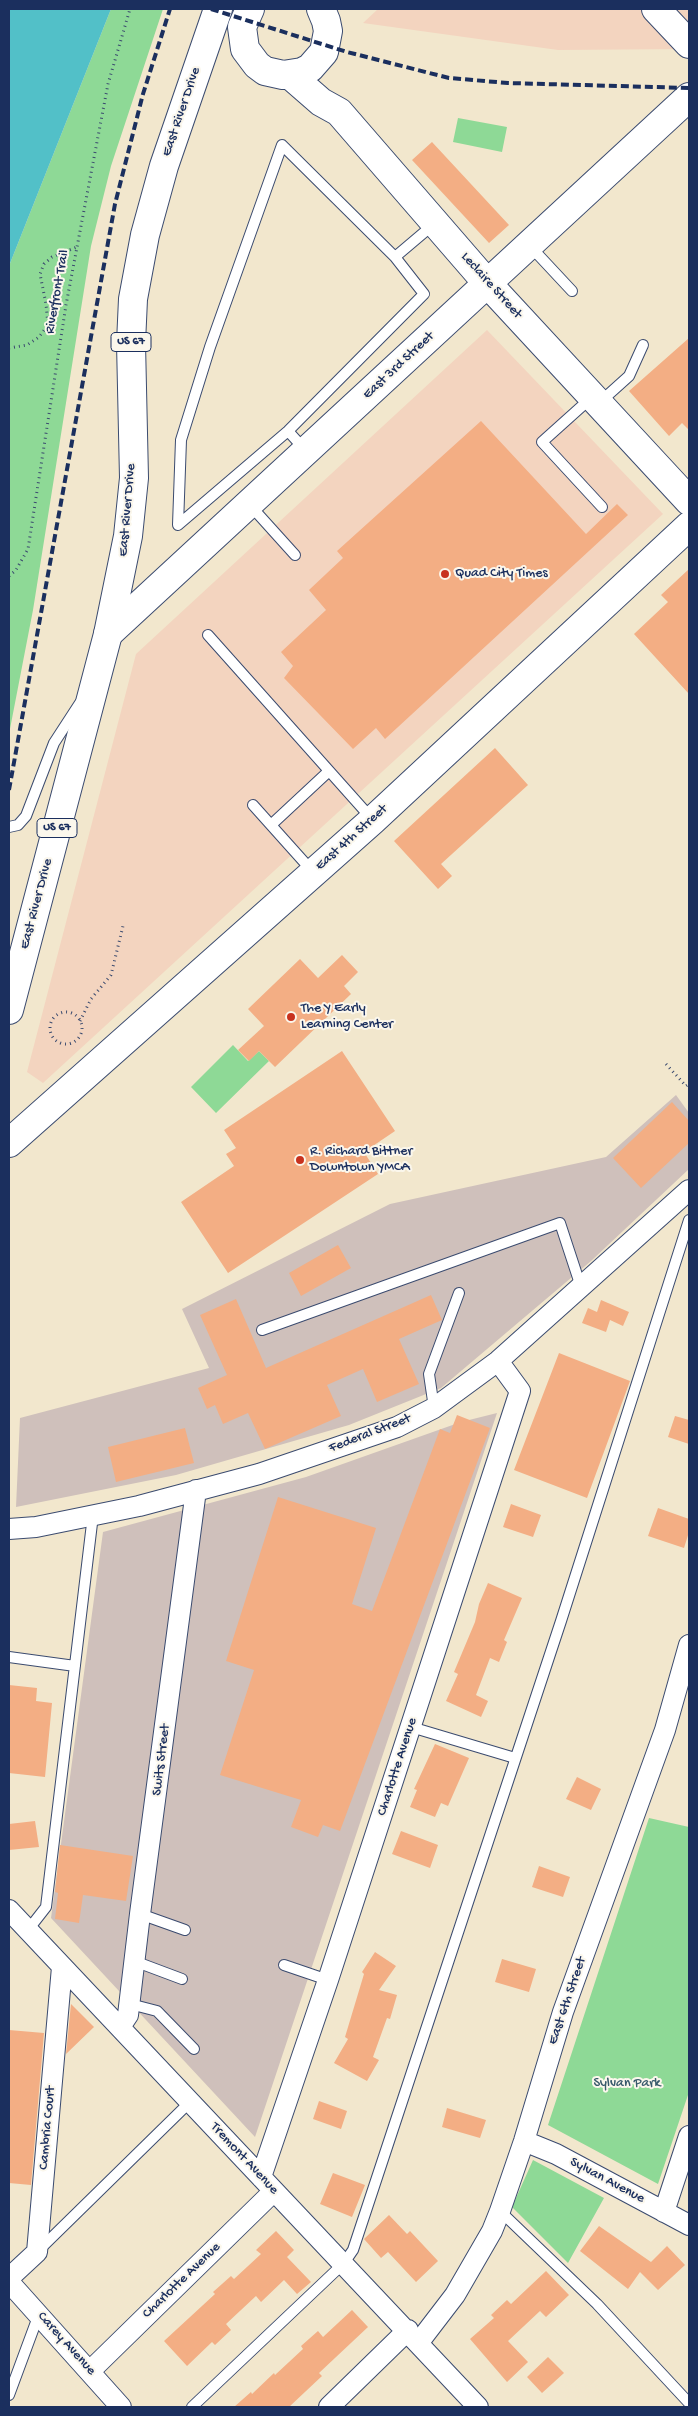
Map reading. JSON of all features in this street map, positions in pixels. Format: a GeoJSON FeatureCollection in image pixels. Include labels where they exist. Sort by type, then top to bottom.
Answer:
{"type":"FeatureCollection","features":[{"type":"Feature","properties":{"kind":"main road","name":"East River Drive"},"geometry":{"type":"LineString","coordinates":[[9,1004],[108,634],[128,536],[134,478],[131,343],[133,299],[145,235],[164,166],[218,9]]}},
{"type":"Feature","properties":{"kind":"main road"},"geometry":{"type":"LineString","coordinates":[[656,9],[689,44]]}},
{"type":"Feature","properties":{"kind":"main road"},"geometry":{"type":"LineString","coordinates":[[241,11],[242,38],[250,58],[265,71],[290,75],[310,68],[328,25]]}},
{"type":"Feature","properties":{"kind":"main road"},"geometry":{"type":"LineString","coordinates":[[328,25],[327,80],[339,112]]}},
{"type":"Feature","properties":{"kind":"main road","name":"Leclaire Street"},"geometry":{"type":"LineString","coordinates":[[290,75],[321,102],[339,112],[488,284],[689,501]]}},
{"type":"Feature","properties":{"kind":"main road","name":"East 3rd Street"},"geometry":{"type":"LineString","coordinates":[[108,634],[689,97]]}},
{"type":"Feature","properties":{"kind":"main road","name":"East 4th Street"},"geometry":{"type":"LineString","coordinates":[[9,1143],[373,820],[689,526]]}},
{"type":"Feature","properties":{"kind":"street","name":"Federal Street"},"geometry":{"type":"LineString","coordinates":[[9,1529],[36,1527],[139,1506],[259,1474],[397,1427],[434,1408],[498,1361],[689,1190]]}},
{"type":"Feature","properties":{"kind":"street","name":"Charlotte Avenue"},"geometry":{"type":"LineString","coordinates":[[90,2371],[268,2184],[328,1980],[520,1391],[498,1361]]}},
{"type":"Feature","properties":{"kind":"street","name":"Swits Street"},"geometry":{"type":"LineString","coordinates":[[120,2027],[128,2015],[130,2004],[140,1914],[196,1490]]}},
{"type":"Feature","properties":{"kind":"street","name":"East 6th Street"},"geometry":{"type":"LineString","coordinates":[[328,2407],[413,2336],[456,2294],[492,2231],[524,2141],[563,2012],[665,1730],[689,1645]]}},
{"type":"Feature","properties":{"kind":"street","name":"Tremont Avenue"},"geometry":{"type":"LineString","coordinates":[[9,1910],[344,2262],[478,2407]]}},
{"type":"Feature","properties":{"kind":"street","name":"Cambria Court"},"geometry":{"type":"LineString","coordinates":[[37,2252],[62,1967]]}},
{"type":"Feature","properties":{"kind":"street"},"geometry":{"type":"LineString","coordinates":[[664,2212],[689,2136]]}},
{"type":"Feature","properties":{"kind":"street","name":"Sylvan Avenue"},"geometry":{"type":"LineString","coordinates":[[524,2141],[556,2154],[689,2225]]}},
{"type":"Feature","properties":{"kind":"street"},"geometry":{"type":"LineString","coordinates":[[9,2278],[37,2252]]}},
{"type":"Feature","properties":{"kind":"street","name":"Carey Avenue"},"geometry":{"type":"LineString","coordinates":[[9,2282],[121,2407]]}},
{"type":"Feature","properties":{"kind":"lane"},"geometry":{"type":"LineString","coordinates":[[282,145],[395,257],[424,294],[288,431],[178,525],[181,440],[210,347],[282,145]]}},
{"type":"Feature","properties":{"kind":"lane"},"geometry":{"type":"LineString","coordinates":[[395,257],[435,223]]}},
{"type":"Feature","properties":{"kind":"lane"},"geometry":{"type":"LineString","coordinates":[[529,245],[572,291]]}},
{"type":"Feature","properties":{"kind":"lane"},"geometry":{"type":"LineString","coordinates":[[602,507],[542,442],[629,376],[643,345]]}},
{"type":"Feature","properties":{"kind":"lane"},"geometry":{"type":"LineString","coordinates":[[288,431],[306,451]]}},
{"type":"Feature","properties":{"kind":"lane"},"geometry":{"type":"LineString","coordinates":[[249,504],[295,555]]}},
{"type":"Feature","properties":{"kind":"lane"},"geometry":{"type":"LineString","coordinates":[[208,635],[373,820]]}},
{"type":"Feature","properties":{"kind":"lane"},"geometry":{"type":"LineString","coordinates":[[9,827],[18,825],[26,816],[54,743],[97,677]]}},
{"type":"Feature","properties":{"kind":"lane"},"geometry":{"type":"LineString","coordinates":[[271,825],[329,771]]}},
{"type":"Feature","properties":{"kind":"lane"},"geometry":{"type":"LineString","coordinates":[[253,805],[314,872]]}},
{"type":"Feature","properties":{"kind":"lane"},"geometry":{"type":"LineString","coordinates":[[192,2407],[344,2262],[353,2250],[516,1758],[689,1220]]}},
{"type":"Feature","properties":{"kind":"lane"},"geometry":{"type":"LineString","coordinates":[[262,1330],[560,1223],[581,1287]]}},
{"type":"Feature","properties":{"kind":"lane"},"geometry":{"type":"LineString","coordinates":[[434,1408],[429,1374],[459,1293]]}},
{"type":"Feature","properties":{"kind":"lane"},"geometry":{"type":"LineString","coordinates":[[28,1930],[46,1908],[93,1515]]}},
{"type":"Feature","properties":{"kind":"lane"},"geometry":{"type":"LineString","coordinates":[[9,1657],[75,1666]]}},
{"type":"Feature","properties":{"kind":"lane"},"geometry":{"type":"LineString","coordinates":[[411,1727],[516,1758]]}},
{"type":"Feature","properties":{"kind":"lane"},"geometry":{"type":"LineString","coordinates":[[140,1914],[185,1930]]}},
{"type":"Feature","properties":{"kind":"lane"},"geometry":{"type":"LineString","coordinates":[[134,1961],[182,1979]]}},
{"type":"Feature","properties":{"kind":"lane"},"geometry":{"type":"LineString","coordinates":[[284,1965],[328,1980]]}},
{"type":"Feature","properties":{"kind":"lane"},"geometry":{"type":"LineString","coordinates":[[130,2004],[156,2011],[194,2049]]}},
{"type":"Feature","properties":{"kind":"lane"},"geometry":{"type":"LineString","coordinates":[[37,2252],[190,2102]]}},
{"type":"Feature","properties":{"kind":"lane"},"geometry":{"type":"LineString","coordinates":[[500,2211],[597,2304],[689,2403]]}},
{"type":"Feature","properties":{"kind":"lane"},"geometry":{"type":"LineString","coordinates":[[9,2395],[39,2314]]}},
{"type":"Feature","properties":{"kind":"path","name":"Riverfront Trail"},"geometry":{"type":"LineString","coordinates":[[9,576],[16,570],[28,549],[77,247],[108,84],[130,9]]}},
{"type":"Feature","properties":{"kind":"path"},"geometry":{"type":"LineString","coordinates":[[9,348],[27,345],[40,337],[48,325],[40,274],[44,264],[52,256],[77,247]]}},
{"type":"Feature","properties":{"kind":"path"},"geometry":{"type":"LineString","coordinates":[[80,1021],[74,1014],[60,1014],[52,1020],[52,1034],[63,1043],[72,1042],[82,1031],[80,1021],[91,998],[111,975],[123,926]]}},
{"type":"Feature","properties":{"kind":"path"},"geometry":{"type":"LineString","coordinates":[[666,1064],[686,1086],[689,1084]]}},
{"type":"Feature","properties":{"kind":"shaded area"},"geometry":{"type":"Polygon","coordinates":[[[378,9],[689,9],[689,49],[558,50],[363,23],[378,9]]]}},
{"type":"Feature","properties":{"kind":"shaded area"},"geometry":{"type":"Polygon","coordinates":[[[487,330],[663,514],[43,1083],[27,1072],[136,654],[487,330]]]}},
{"type":"Feature","properties":{"kind":"shaded area"},"geometry":{"type":"Polygon","coordinates":[[[676,1095],[689,1113],[689,1169],[591,1261],[441,1388],[349,1425],[176,1475],[16,1507],[20,1418],[209,1368],[182,1309],[390,1204],[606,1157],[676,1095]]]}},
{"type":"Feature","properties":{"kind":"shaded area"},"geometry":{"type":"Polygon","coordinates":[[[497,1413],[255,2137],[51,1918],[103,1532],[306,1477],[461,1422],[497,1413]]]}},
{"type":"Feature","properties":{"kind":"green space"},"geometry":{"type":"Polygon","coordinates":[[[111,9],[163,9],[111,166],[91,246],[33,610],[9,734],[9,266],[111,9]]]}},
{"type":"Feature","properties":{"kind":"green space"},"geometry":{"type":"Polygon","coordinates":[[[458,118],[507,127],[502,152],[453,142],[458,118]]]}},
{"type":"Feature","properties":{"kind":"green space"},"geometry":{"type":"Polygon","coordinates":[[[233,1045],[248,1061],[259,1051],[269,1061],[216,1113],[191,1087],[233,1045]]]}},
{"type":"Feature","properties":{"kind":"green space","name":"Sylvan Park"},"geometry":{"type":"Polygon","coordinates":[[[649,1818],[689,1827],[689,2092],[658,2184],[548,2125],[649,1818]]]}},
{"type":"Feature","properties":{"kind":"green space"},"geometry":{"type":"Polygon","coordinates":[[[533,2160],[604,2198],[568,2263],[512,2207],[533,2160]]]}},
{"type":"Feature","properties":{"kind":"water"},"geometry":{"type":"Polygon","coordinates":[[[9,9],[111,9],[9,266],[9,9]]]}},
{"type":"Feature","properties":{"kind":"building"},"geometry":{"type":"Polygon","coordinates":[[[432,142],[509,225],[489,243],[412,160],[432,142]]]}},
{"type":"Feature","properties":{"kind":"building"},"geometry":{"type":"Polygon","coordinates":[[[689,338],[689,430],[682,423],[669,436],[629,391],[689,338]]]}},
{"type":"Feature","properties":{"kind":"building","name":"Quad City Times"},"geometry":{"type":"Polygon","coordinates":[[[481,421],[586,534],[617,504],[628,515],[385,739],[376,728],[353,749],[284,678],[293,666],[281,652],[326,610],[309,590],[343,558],[337,551],[481,421]]]}},
{"type":"Feature","properties":{"kind":"building"},"geometry":{"type":"Polygon","coordinates":[[[689,569],[689,694],[634,634],[668,602],[661,595],[689,569]]]}},
{"type":"Feature","properties":{"kind":"building"},"geometry":{"type":"Polygon","coordinates":[[[495,748],[528,785],[441,864],[452,876],[438,889],[394,841],[495,748]]]}},
{"type":"Feature","properties":{"kind":"building","name":"The Y Early Learning Center"},"geometry":{"type":"Polygon","coordinates":[[[342,955],[358,972],[344,986],[351,994],[275,1067],[259,1051],[249,1061],[238,1050],[264,1026],[248,1009],[300,959],[318,978],[342,955]]]}},
{"type":"Feature","properties":{"kind":"building","name":"R. Richard Bittner Downtown YMCA"},"geometry":{"type":"Polygon","coordinates":[[[342,1051],[395,1131],[364,1152],[378,1174],[228,1273],[181,1202],[234,1166],[226,1154],[236,1148],[224,1130],[342,1051]]]}},
{"type":"Feature","properties":{"kind":"building"},"geometry":{"type":"Polygon","coordinates":[[[672,1102],[689,1121],[689,1143],[641,1188],[613,1158],[672,1102]]]}},
{"type":"Feature","properties":{"kind":"building"},"geometry":{"type":"Polygon","coordinates":[[[338,1245],[351,1268],[301,1296],[289,1273],[338,1245]]]}},
{"type":"Feature","properties":{"kind":"building"},"geometry":{"type":"Polygon","coordinates":[[[431,1295],[442,1320],[399,1339],[419,1384],[377,1402],[363,1369],[327,1385],[341,1416],[265,1449],[248,1413],[223,1424],[215,1405],[207,1409],[198,1388],[227,1375],[200,1315],[236,1299],[266,1368],[431,1295]]]}},
{"type":"Feature","properties":{"kind":"building"},"geometry":{"type":"Polygon","coordinates":[[[601,1300],[629,1312],[623,1326],[610,1320],[606,1332],[582,1323],[588,1308],[597,1312],[601,1300]]]}},
{"type":"Feature","properties":{"kind":"building"},"geometry":{"type":"Polygon","coordinates":[[[559,1353],[630,1381],[587,1498],[514,1470],[559,1353]]]}},
{"type":"Feature","properties":{"kind":"building"},"geometry":{"type":"Polygon","coordinates":[[[457,1415],[490,1428],[340,1831],[323,1825],[318,1837],[291,1827],[301,1800],[220,1775],[254,1670],[226,1661],[278,1497],[376,1528],[352,1604],[372,1611],[440,1429],[450,1433],[457,1415]]]}},
{"type":"Feature","properties":{"kind":"building"},"geometry":{"type":"Polygon","coordinates":[[[675,1416],[689,1420],[689,1444],[668,1437],[675,1416]]]}},
{"type":"Feature","properties":{"kind":"building"},"geometry":{"type":"Polygon","coordinates":[[[185,1428],[194,1463],[116,1482],[108,1447],[185,1428]]]}},
{"type":"Feature","properties":{"kind":"building"},"geometry":{"type":"Polygon","coordinates":[[[511,1504],[541,1515],[533,1537],[503,1527],[511,1504]]]}},
{"type":"Feature","properties":{"kind":"building"},"geometry":{"type":"Polygon","coordinates":[[[658,1508],[689,1519],[689,1532],[684,1548],[648,1536],[658,1508]]]}},
{"type":"Feature","properties":{"kind":"building"},"geometry":{"type":"Polygon","coordinates":[[[488,1583],[522,1598],[504,1640],[507,1642],[499,1662],[490,1658],[476,1695],[488,1701],[481,1717],[446,1701],[458,1674],[454,1672],[475,1622],[479,1604],[488,1583]]]}},
{"type":"Feature","properties":{"kind":"building"},"geometry":{"type":"Polygon","coordinates":[[[9,1685],[37,1688],[36,1701],[52,1703],[45,1777],[9,1773],[9,1685]]]}},
{"type":"Feature","properties":{"kind":"building"},"geometry":{"type":"Polygon","coordinates":[[[435,1744],[469,1758],[448,1806],[441,1803],[435,1817],[410,1807],[417,1790],[414,1789],[435,1744]]]}},
{"type":"Feature","properties":{"kind":"building"},"geometry":{"type":"Polygon","coordinates":[[[577,1777],[601,1789],[591,1810],[566,1799],[577,1777]]]}},
{"type":"Feature","properties":{"kind":"building"},"geometry":{"type":"Polygon","coordinates":[[[35,1821],[39,1847],[9,1850],[9,1824],[35,1821]]]}},
{"type":"Feature","properties":{"kind":"building"},"geometry":{"type":"Polygon","coordinates":[[[401,1831],[438,1845],[430,1868],[392,1854],[401,1831]]]}},
{"type":"Feature","properties":{"kind":"building"},"geometry":{"type":"Polygon","coordinates":[[[60,1845],[133,1856],[126,1901],[83,1895],[79,1923],[55,1919],[58,1893],[55,1892],[60,1845]]]}},
{"type":"Feature","properties":{"kind":"building"},"geometry":{"type":"Polygon","coordinates":[[[539,1866],[570,1877],[563,1897],[532,1887],[539,1866]]]}},
{"type":"Feature","properties":{"kind":"building"},"geometry":{"type":"Polygon","coordinates":[[[375,1952],[396,1966],[379,1990],[397,1995],[390,2019],[387,2018],[373,2057],[379,2060],[367,2081],[334,2063],[348,2039],[345,2037],[364,1974],[362,1972],[375,1952]]]}},
{"type":"Feature","properties":{"kind":"building"},"geometry":{"type":"Polygon","coordinates":[[[502,1959],[536,1969],[529,1992],[495,1982],[502,1959]]]}},
{"type":"Feature","properties":{"kind":"building"},"geometry":{"type":"Polygon","coordinates":[[[71,2004],[94,2027],[66,2054],[71,2004]]]}},
{"type":"Feature","properties":{"kind":"building"},"geometry":{"type":"Polygon","coordinates":[[[9,2030],[44,2033],[31,2185],[9,2183],[9,2030]]]}},
{"type":"Feature","properties":{"kind":"building"},"geometry":{"type":"Polygon","coordinates":[[[319,2101],[347,2111],[341,2129],[313,2119],[319,2101]]]}},
{"type":"Feature","properties":{"kind":"building"},"geometry":{"type":"Polygon","coordinates":[[[447,2108],[486,2120],[480,2138],[442,2127],[447,2108]]]}},
{"type":"Feature","properties":{"kind":"building"},"geometry":{"type":"Polygon","coordinates":[[[333,2173],[365,2185],[352,2217],[320,2204],[333,2173]]]}},
{"type":"Feature","properties":{"kind":"building"},"geometry":{"type":"Polygon","coordinates":[[[389,2215],[407,2234],[410,2231],[438,2261],[416,2282],[388,2252],[381,2258],[364,2239],[389,2215]]]}},
{"type":"Feature","properties":{"kind":"building"},"geometry":{"type":"Polygon","coordinates":[[[599,2226],[651,2262],[667,2246],[685,2265],[658,2290],[640,2272],[628,2289],[580,2251],[599,2226]]]}},
{"type":"Feature","properties":{"kind":"building"},"geometry":{"type":"Polygon","coordinates":[[[276,2231],[294,2250],[287,2257],[311,2282],[297,2294],[284,2280],[261,2302],[256,2296],[226,2324],[231,2330],[215,2345],[212,2342],[187,2366],[164,2341],[215,2294],[213,2292],[231,2276],[234,2279],[261,2254],[256,2250],[276,2231]]]}},
{"type":"Feature","properties":{"kind":"building"},"geometry":{"type":"Polygon","coordinates":[[[546,2271],[569,2295],[546,2317],[540,2311],[508,2341],[528,2362],[507,2382],[470,2339],[494,2318],[491,2315],[507,2300],[511,2304],[546,2271]]]}},
{"type":"Feature","properties":{"kind":"building"},"geometry":{"type":"Polygon","coordinates":[[[352,2310],[368,2327],[319,2373],[322,2376],[289,2407],[234,2407],[251,2392],[252,2394],[274,2373],[275,2375],[303,2349],[301,2346],[318,2331],[323,2337],[352,2310]]]}},
{"type":"Feature","properties":{"kind":"building"},"geometry":{"type":"Polygon","coordinates":[[[548,2357],[564,2373],[542,2393],[527,2377],[548,2357]]]}},
{"type":"Feature","properties":{"kind":"railway"},"geometry":{"type":"LineString","coordinates":[[9,790],[115,204],[143,94],[170,9]]}},
{"type":"Feature","properties":{"kind":"railway"},"geometry":{"type":"LineString","coordinates":[[211,9],[347,52],[449,78],[508,83],[689,88]]}},
{"type":"Feature","properties":{"kind":"place","name":"Quad City Times"},"geometry":{"type":"Point","coordinates":[445,574]}},
{"type":"Feature","properties":{"kind":"place","name":"The Y Early Learning Center"},"geometry":{"type":"Point","coordinates":[291,1017]}},
{"type":"Feature","properties":{"kind":"place","name":"R. Richard Bittner Downtown YMCA"},"geometry":{"type":"Point","coordinates":[300,1160]}}]}
